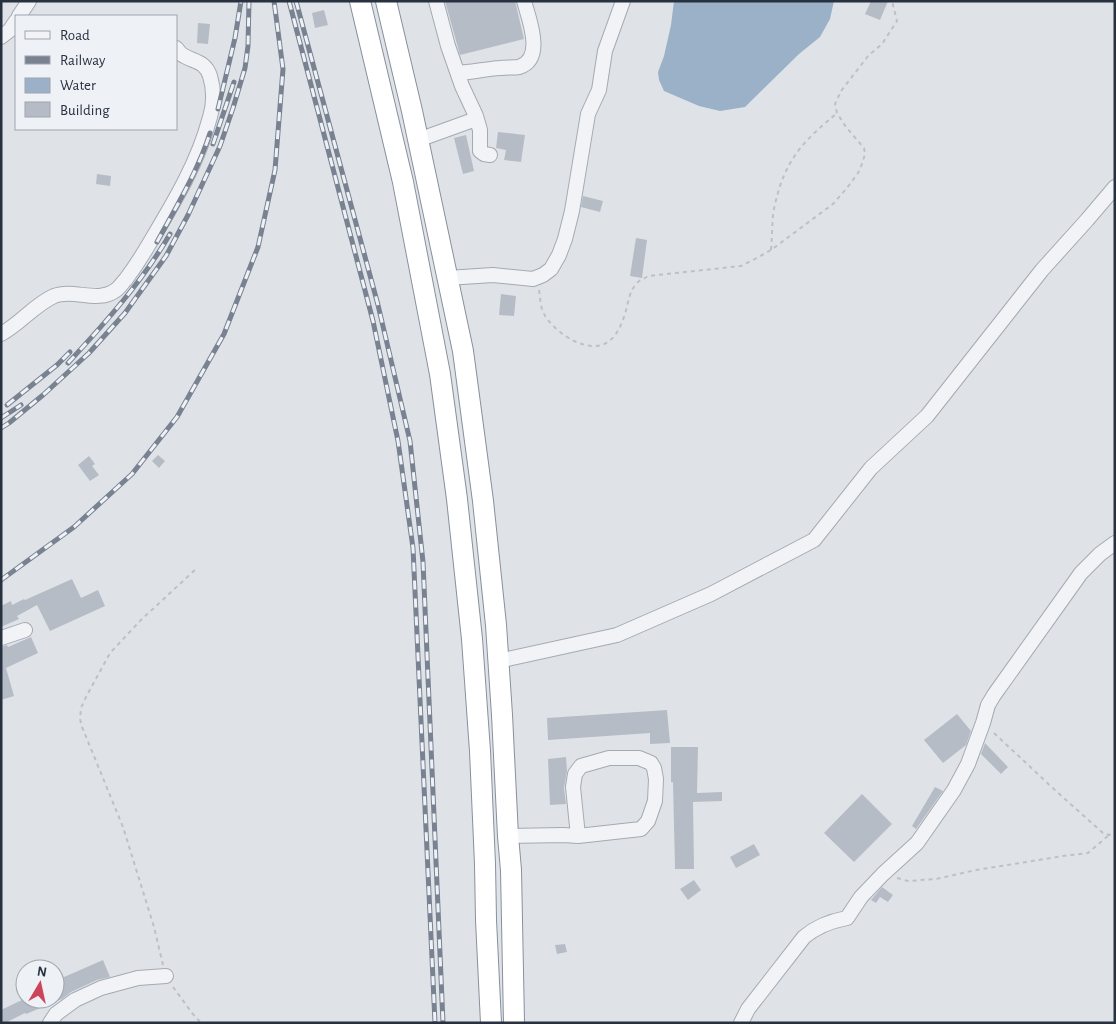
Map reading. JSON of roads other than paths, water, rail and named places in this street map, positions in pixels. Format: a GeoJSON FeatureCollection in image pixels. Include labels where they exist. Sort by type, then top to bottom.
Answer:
{"type":"FeatureCollection","features":[{"type":"Feature","properties":{"kind":"highway"},"geometry":{"type":"LineString","coordinates":[[360,1],[403,182],[440,374],[456,490],[472,639],[480,751],[491,1023]]}},
{"type":"Feature","properties":{"kind":"highway"},"geometry":{"type":"LineString","coordinates":[[386,1],[463,351],[486,527],[496,625],[511,870],[514,1023]]}},
{"type":"Feature","properties":{"kind":"street"},"geometry":{"type":"LineString","coordinates":[[20,15],[29,1]]}},
{"type":"Feature","properties":{"kind":"street"},"geometry":{"type":"LineString","coordinates":[[436,1],[448,46],[480,130],[480,151],[490,155]]}},
{"type":"Feature","properties":{"kind":"street"},"geometry":{"type":"LineString","coordinates":[[458,73],[518,67],[528,62],[532,56],[534,45],[524,1]]}},
{"type":"Feature","properties":{"kind":"street"},"geometry":{"type":"LineString","coordinates":[[447,278],[493,275],[533,279],[551,268],[559,255],[565,239],[572,211],[588,114],[599,90],[605,51],[623,1]]}},
{"type":"Feature","properties":{"kind":"street"},"geometry":{"type":"LineString","coordinates":[[1,37],[10,30],[15,22]]}},
{"type":"Feature","properties":{"kind":"street"},"geometry":{"type":"LineString","coordinates":[[1,334],[54,296],[66,294],[93,297],[105,296],[118,290],[138,264],[174,201],[196,156],[211,116],[214,90],[209,74],[201,62],[181,54],[178,50]]}},
{"type":"Feature","properties":{"kind":"street"},"geometry":{"type":"LineString","coordinates":[[418,140],[476,119]]}},
{"type":"Feature","properties":{"kind":"street"},"geometry":{"type":"LineString","coordinates":[[498,661],[617,635],[711,594],[814,540],[871,468],[927,416],[1042,270],[1088,220],[1115,187]]}},
{"type":"Feature","properties":{"kind":"street"},"geometry":{"type":"LineString","coordinates":[[741,1023],[748,1009],[804,937],[813,929],[830,921],[848,918],[861,897],[882,874],[917,843],[954,790],[968,764],[988,705],[994,695],[1081,573],[1100,554],[1115,543]]}},
{"type":"Feature","properties":{"kind":"street"},"geometry":{"type":"LineString","coordinates":[[1,638],[25,630]]}},
{"type":"Feature","properties":{"kind":"street"},"geometry":{"type":"LineString","coordinates":[[508,836],[578,836],[641,829],[648,821],[655,802],[656,779],[651,763],[639,758],[609,758],[581,766],[576,774],[573,787],[578,836]]}},
{"type":"Feature","properties":{"kind":"street"},"geometry":{"type":"LineString","coordinates":[[50,1023],[56,1014],[75,1000],[100,988],[138,978],[166,976]]}},
{"type":"Feature","properties":{"kind":"water"},"geometry":{"type":"Polygon","coordinates":[[[674,1],[834,1],[830,19],[820,37],[799,54],[745,107],[720,111],[699,106],[664,91],[659,80],[658,72],[664,56],[671,25],[674,1]]]}},
{"type":"Feature","properties":{"kind":"railway"},"geometry":{"type":"LineString","coordinates":[[218,109],[235,38],[241,1]]}},
{"type":"Feature","properties":{"kind":"railway"},"geometry":{"type":"LineString","coordinates":[[1,428],[43,395],[89,353],[125,313],[166,256],[188,215],[220,146],[233,108],[245,68],[248,46],[249,1]]}},
{"type":"Feature","properties":{"kind":"railway"},"geometry":{"type":"LineString","coordinates":[[1,580],[74,527],[132,474],[177,417],[224,334],[258,247],[275,170],[283,69],[274,1]]}},
{"type":"Feature","properties":{"kind":"railway"},"geometry":{"type":"LineString","coordinates":[[289,1],[373,321],[398,441],[413,548],[435,1023]]}},
{"type":"Feature","properties":{"kind":"railway"},"geometry":{"type":"LineString","coordinates":[[296,1],[378,305],[410,441],[423,562],[443,1023]]}},
{"type":"Feature","properties":{"kind":"railway"},"geometry":{"type":"LineString","coordinates":[[213,144],[234,82]]}},
{"type":"Feature","properties":{"kind":"railway"},"geometry":{"type":"LineString","coordinates":[[157,242],[193,175],[210,133]]}},
{"type":"Feature","properties":{"kind":"railway"},"geometry":{"type":"LineString","coordinates":[[68,363],[135,285],[170,234]]}},
{"type":"Feature","properties":{"kind":"railway"},"geometry":{"type":"LineString","coordinates":[[7,405],[57,365],[70,352]]}},
{"type":"Feature","properties":{"kind":"railway"},"geometry":{"type":"LineString","coordinates":[[1,418],[21,405]]}}]}
